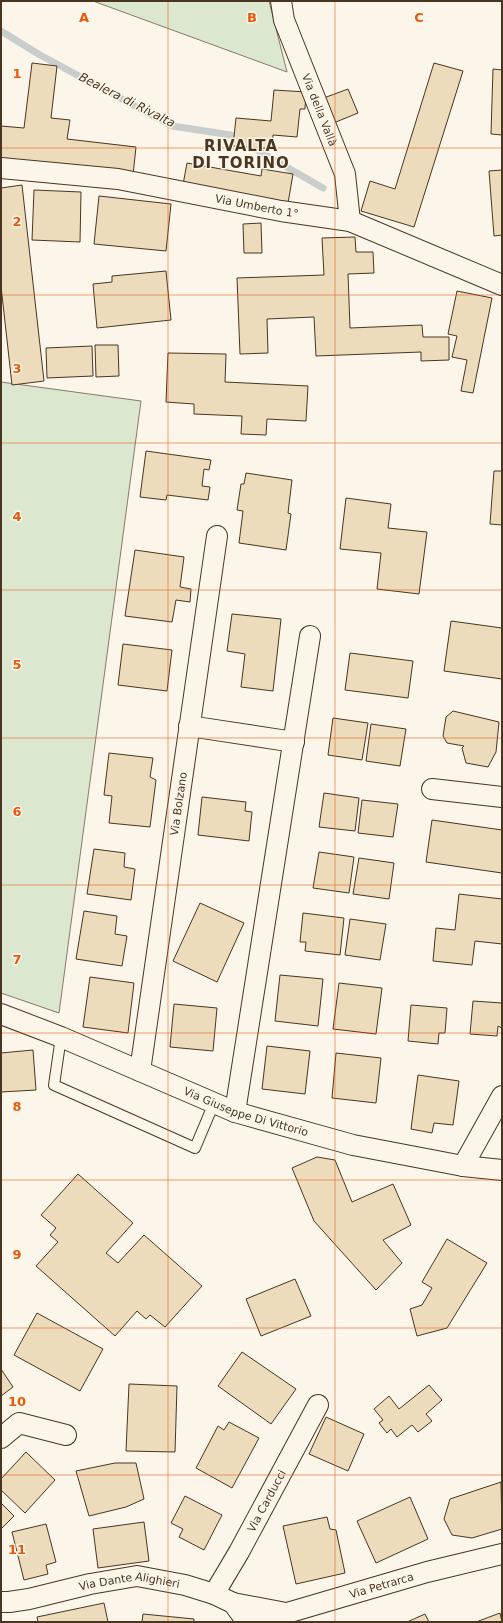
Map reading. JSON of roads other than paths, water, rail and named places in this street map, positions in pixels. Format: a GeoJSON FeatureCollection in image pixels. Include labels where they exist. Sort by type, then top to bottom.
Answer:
{"type":"FeatureCollection","features":[{"type":"Feature","properties":{"kind":"street","name":"Via della Vallà"},"geometry":{"type":"LineString","coordinates":[[281,1],[284,20],[345,174],[350,221]]}},
{"type":"Feature","properties":{"kind":"street","name":"Via Umberto 1°"},"geometry":{"type":"LineString","coordinates":[[1,168],[118,179],[280,211],[350,221],[502,285]]}},
{"type":"Feature","properties":{"kind":"street","name":"Via Bolzano"},"geometry":{"type":"LineString","coordinates":[[140,1071],[217,536]]}},
{"type":"Feature","properties":{"kind":"street"},"geometry":{"type":"LineString","coordinates":[[235,1112],[310,636]]}},
{"type":"Feature","properties":{"kind":"street"},"geometry":{"type":"LineString","coordinates":[[189,726],[294,742]]}},
{"type":"Feature","properties":{"kind":"street"},"geometry":{"type":"LineString","coordinates":[[432,789],[502,796]]}},
{"type":"Feature","properties":{"kind":"street","name":"Via Giuseppe Di Vittorio"},"geometry":{"type":"LineString","coordinates":[[1,1014],[61,1037],[235,1112],[352,1145],[463,1166],[502,1170]]}},
{"type":"Feature","properties":{"kind":"street"},"geometry":{"type":"LineString","coordinates":[[463,1166],[502,1096]]}},
{"type":"Feature","properties":{"kind":"street","name":"Via Carducci"},"geometry":{"type":"LineString","coordinates":[[214,1594],[239,1552],[318,1405]]}},
{"type":"Feature","properties":{"kind":"street"},"geometry":{"type":"LineString","coordinates":[[1,1438],[19,1423],[66,1435]]}},
{"type":"Feature","properties":{"kind":"street","name":"Via Petrarca"},"geometry":{"type":"LineString","coordinates":[[262,1622],[287,1613],[427,1572],[502,1554]]}},
{"type":"Feature","properties":{"kind":"street","name":"Via Dante Alighieri"},"geometry":{"type":"LineString","coordinates":[[1,1602],[29,1599],[90,1584],[137,1576],[185,1585],[214,1594],[233,1603],[247,1622]]}},
{"type":"Feature","properties":{"kind":"street"},"geometry":{"type":"LineString","coordinates":[[233,1603],[287,1613]]}},
{"type":"Feature","properties":{"kind":"lane"},"geometry":{"type":"LineString","coordinates":[[61,1037],[54,1085],[195,1148],[214,1103]]}},
{"type":"Feature","properties":{"kind":"waterway","name":"Bealera di Rivalta"},"geometry":{"type":"LineString","coordinates":[[1,31],[40,55],[172,126],[231,135],[323,188]]}},
{"type":"Feature","properties":{"kind":"district","name":"RIVALTA DI TORINO"},"geometry":{"type":"Point","coordinates":[241,154]}}]}
